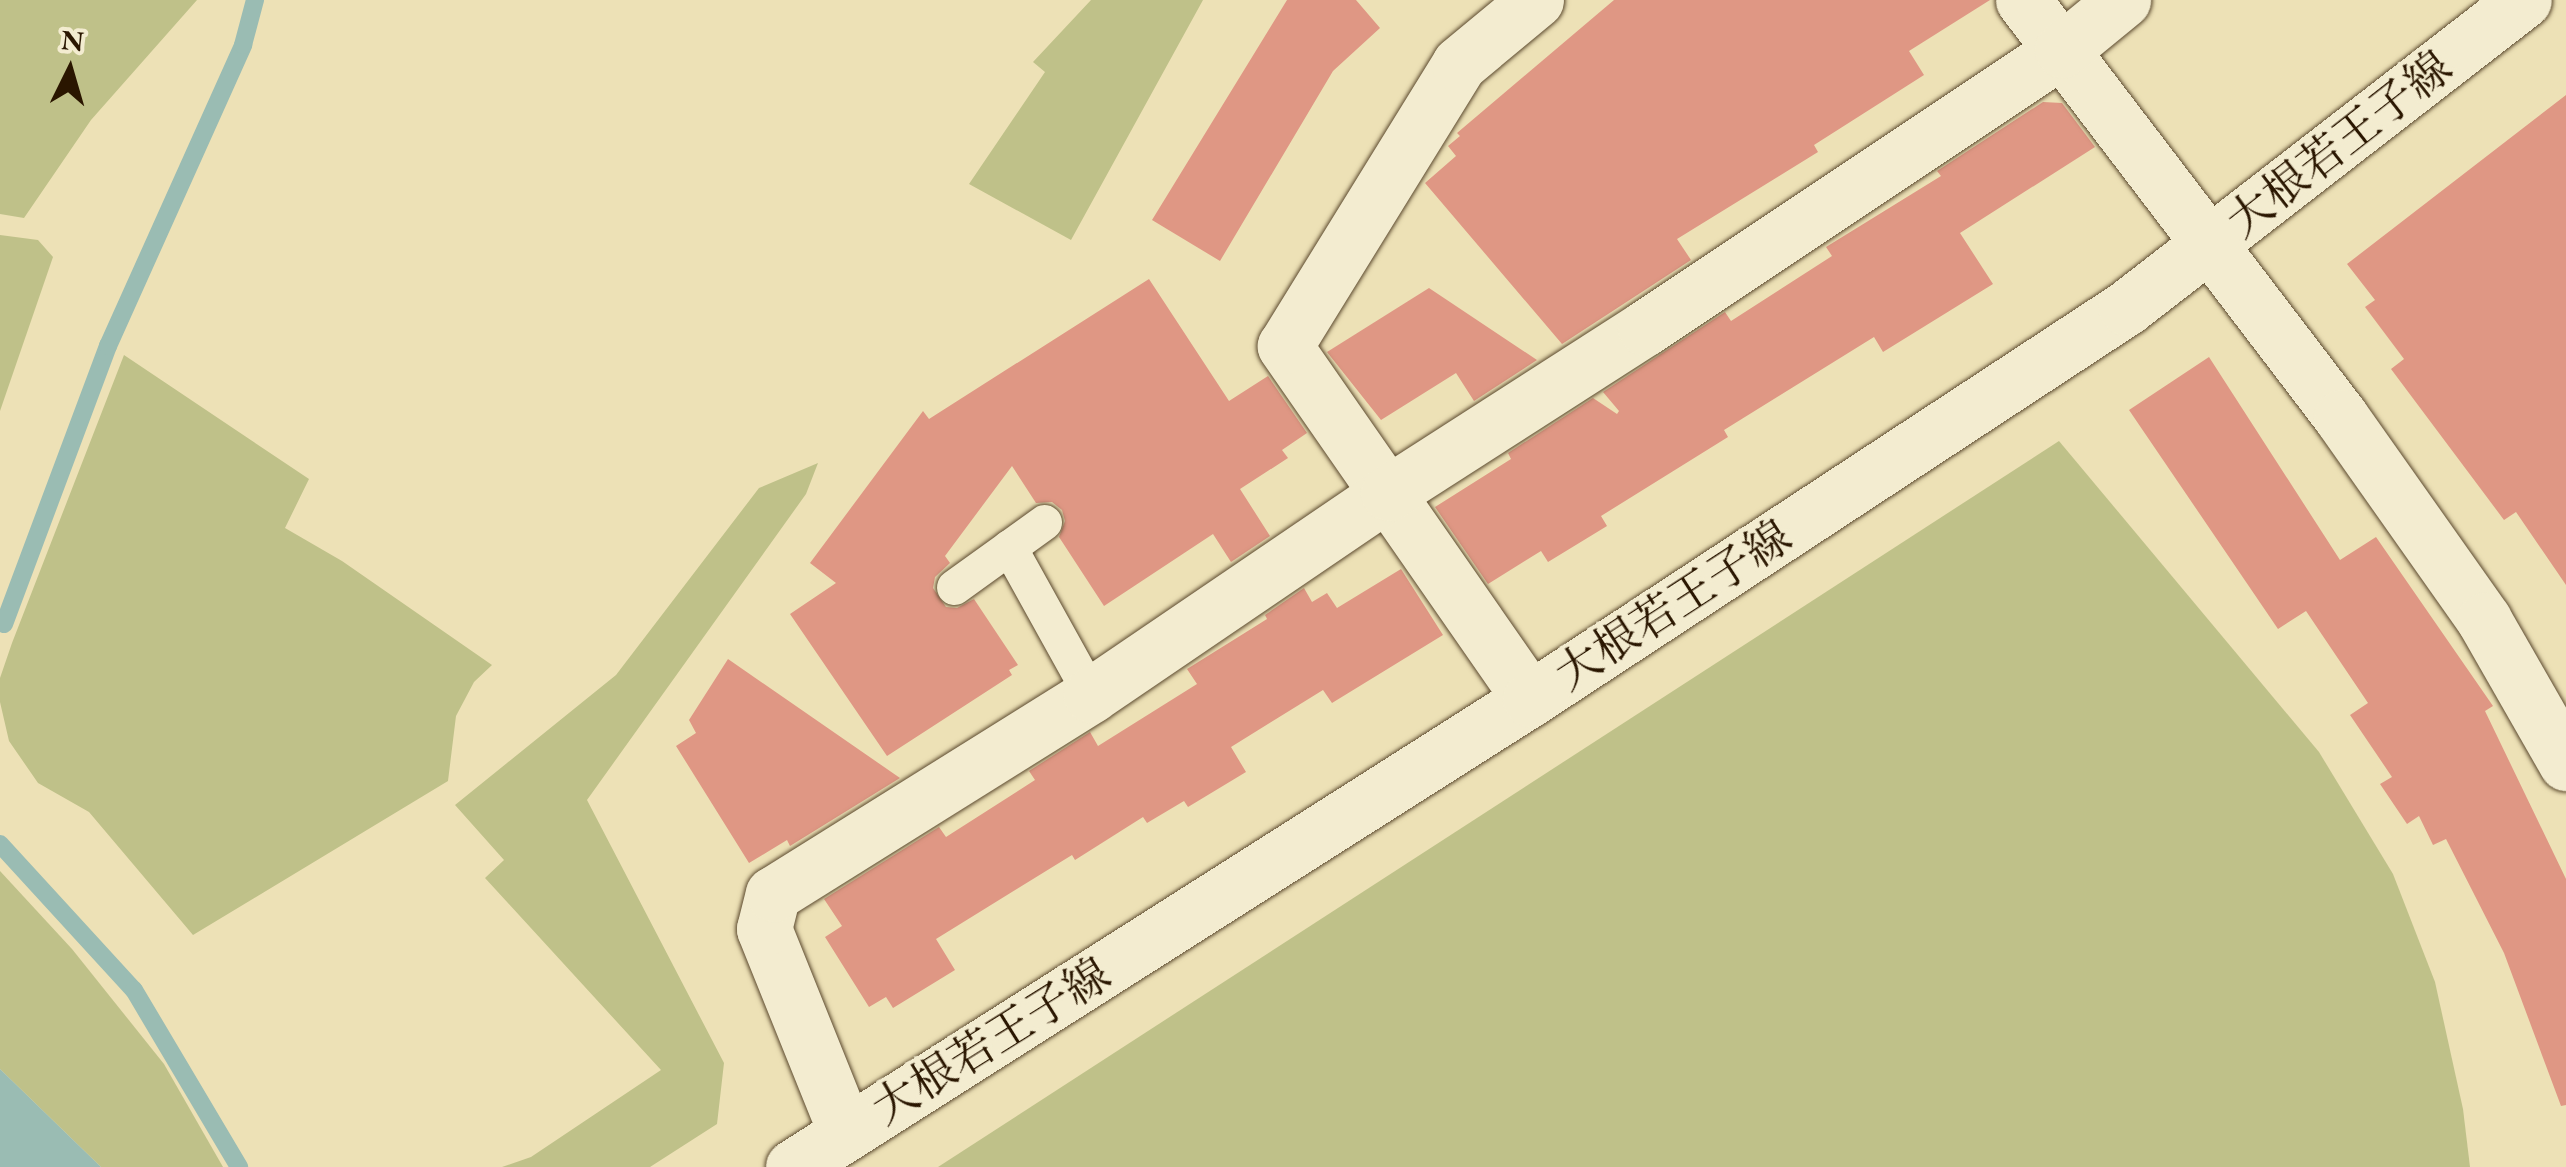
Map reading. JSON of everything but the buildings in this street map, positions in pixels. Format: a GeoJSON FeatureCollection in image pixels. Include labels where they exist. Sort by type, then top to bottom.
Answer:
{"type":"FeatureCollection","features":[{"type":"Feature","properties":{"kind":"street"},"geometry":{"type":"LineString","coordinates":[[1530,698],[1285,346],[1460,64],[1536,0]]}},
{"type":"Feature","properties":{"kind":"street"},"geometry":{"type":"LineString","coordinates":[[2023,0],[2341,417],[2473,605],[2566,762]]}},
{"type":"Feature","properties":{"kind":"street"},"geometry":{"type":"LineString","coordinates":[[846,1133],[764,929],[773,894],[1090,696],[1388,493],[1662,318],[2062,50],[2123,0]]}},
{"type":"Feature","properties":{"kind":"street","name":"大根若王子線"},"geometry":{"type":"LineString","coordinates":[[793,1167],[1530,698],[2126,308],[2524,0]]}},
{"type":"Feature","properties":{"kind":"lane"},"geometry":{"type":"LineString","coordinates":[[954,586],[1044,522]]}},
{"type":"Feature","properties":{"kind":"lane"},"geometry":{"type":"LineString","coordinates":[[1009,547],[1090,696]]}},
{"type":"Feature","properties":{"kind":"green space"},"geometry":{"type":"Polygon","coordinates":[[[0,0],[197,0],[91,120],[24,218],[0,214],[0,0]]]}},
{"type":"Feature","properties":{"kind":"green space"},"geometry":{"type":"Polygon","coordinates":[[[1091,0],[1203,0],[1071,240],[969,184],[1045,72],[1033,62],[1091,0]]]}},
{"type":"Feature","properties":{"kind":"green space"},"geometry":{"type":"Polygon","coordinates":[[[0,235],[38,240],[53,257],[0,411],[0,235]]]}},
{"type":"Feature","properties":{"kind":"green space"},"geometry":{"type":"Polygon","coordinates":[[[124,355],[309,479],[285,528],[342,561],[492,665],[474,682],[456,716],[448,781],[193,935],[89,812],[38,783],[9,741],[0,702],[0,678],[12,643],[124,355]]]}},
{"type":"Feature","properties":{"kind":"green space"},"geometry":{"type":"Polygon","coordinates":[[[2059,441],[2319,752],[2393,874],[2435,982],[2463,1109],[2470,1167],[938,1167],[2059,441]]]}},
{"type":"Feature","properties":{"kind":"green space"},"geometry":{"type":"Polygon","coordinates":[[[818,463],[806,494],[587,800],[724,1063],[717,1124],[650,1167],[502,1167],[531,1157],[661,1070],[485,878],[504,860],[455,805],[616,675],[759,488],[818,463]]]}},
{"type":"Feature","properties":{"kind":"green space"},"geometry":{"type":"Polygon","coordinates":[[[0,871],[72,949],[164,1064],[223,1167],[101,1167],[0,1069],[0,871]]]}},
{"type":"Feature","properties":{"kind":"water"},"geometry":{"type":"Polygon","coordinates":[[[0,1069],[101,1167],[0,1167],[0,1069]]]}},
{"type":"Feature","properties":{"kind":"waterway"},"geometry":{"type":"LineString","coordinates":[[4,624],[108,346],[243,45],[255,0]]}},
{"type":"Feature","properties":{"kind":"waterway"},"geometry":{"type":"LineString","coordinates":[[0,844],[134,990],[239,1167]]}}]}
